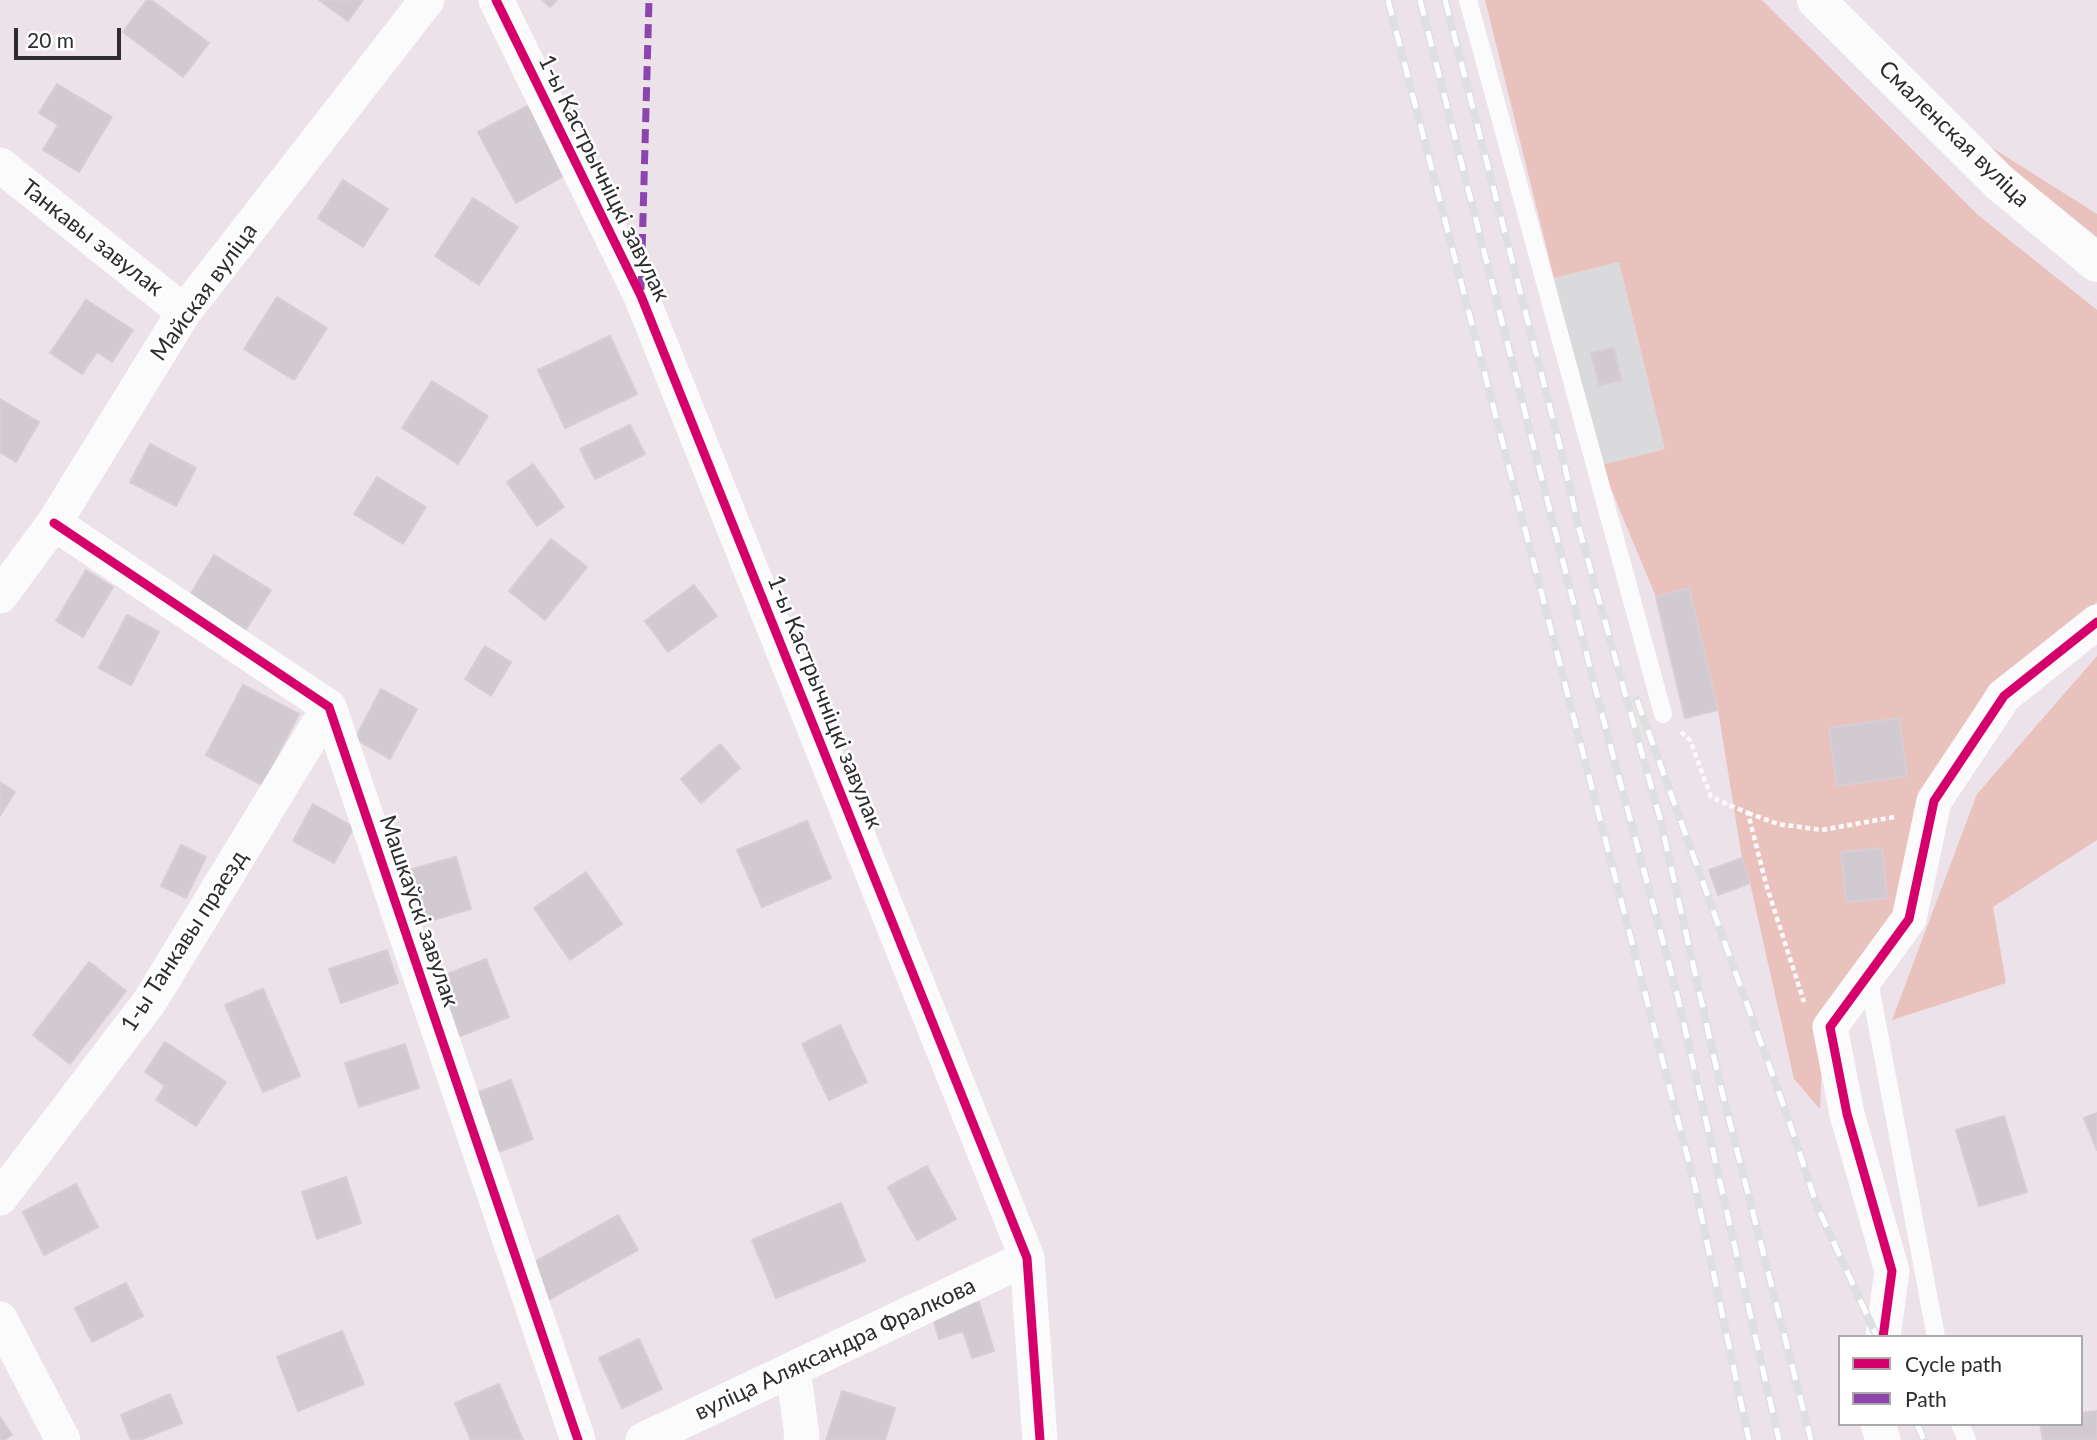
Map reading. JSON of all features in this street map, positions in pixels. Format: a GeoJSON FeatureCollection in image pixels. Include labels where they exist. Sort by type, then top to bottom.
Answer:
{"type":"FeatureCollection","features":[{"type":"Feature","properties":{"kind":"street","name":"Майская вуліца"},"geometry":{"type":"LineString","coordinates":[[0,596],[54,523],[184,312],[427,0]]}},
{"type":"Feature","properties":{"kind":"street","name":"1-ы Кастрычніцкі завулак"},"geometry":{"type":"LineString","coordinates":[[496,0],[641,296],[1027,1258],[1040,1440]]}},
{"type":"Feature","properties":{"kind":"street","name":"Смаленская вуліца"},"geometry":{"type":"LineString","coordinates":[[1816,0],[2000,183],[2097,263]]}},
{"type":"Feature","properties":{"kind":"street","name":"Танкавы завулак"},"geometry":{"type":"LineString","coordinates":[[0,165],[184,312]]}},
{"type":"Feature","properties":{"kind":"street"},"geometry":{"type":"LineString","coordinates":[[54,523],[329,708]]}},
{"type":"Feature","properties":{"kind":"street"},"geometry":{"type":"LineString","coordinates":[[1883,1335],[1892,1271],[1847,1114],[1830,1027],[1909,919],[1934,801],[2004,696],[2097,622]]}},
{"type":"Feature","properties":{"kind":"street","name":"1-ы Танкавы праезд"},"geometry":{"type":"LineString","coordinates":[[0,1198],[150,1001],[329,708]]}},
{"type":"Feature","properties":{"kind":"street","name":"Машкаўскі завулак"},"geometry":{"type":"LineString","coordinates":[[329,708],[578,1440]]}},
{"type":"Feature","properties":{"kind":"street","name":"вуліца Аляксандра Фралкова"},"geometry":{"type":"LineString","coordinates":[[643,1440],[1027,1258]]}},
{"type":"Feature","properties":{"kind":"street"},"geometry":{"type":"LineString","coordinates":[[0,1320],[63,1440]]}},
{"type":"Feature","properties":{"kind":"street"},"geometry":{"type":"LineString","coordinates":[[793,1369],[801,1440]]}},
{"type":"Feature","properties":{"kind":"lane"},"geometry":{"type":"LineString","coordinates":[[1468,0],[1663,714]]}},
{"type":"Feature","properties":{"kind":"lane"},"geometry":{"type":"LineString","coordinates":[[1868,975],[1936,1335]]}},
{"type":"Feature","properties":{"kind":"path"},"geometry":{"type":"LineString","coordinates":[[1663,714],[1690,740],[1711,797],[1778,824],[1822,830],[1885,820],[1933,807]]}},
{"type":"Feature","properties":{"kind":"path"},"geometry":{"type":"LineString","coordinates":[[1748,813],[1766,884],[1807,1013],[1835,1051]]}},
{"type":"Feature","properties":{"kind":"shaded area"},"geometry":{"type":"Polygon","coordinates":[[[1485,0],[1762,0],[1978,215],[2097,310],[2097,602],[1990,684],[1926,786],[1897,916],[1824,1010],[1820,1109],[1794,1079],[1742,858],[1718,710],[1689,589],[1656,597],[1601,465],[1665,449],[1619,262],[1554,278],[1485,0]]]}},
{"type":"Feature","properties":{"kind":"shaded area"},"geometry":{"type":"Polygon","coordinates":[[[1964,130],[2097,214],[2097,237],[1964,130]]]}},
{"type":"Feature","properties":{"kind":"shaded area"},"geometry":{"type":"Polygon","coordinates":[[[1619,262],[1666,449],[1601,465],[1554,278],[1619,262]]]}},
{"type":"Feature","properties":{"kind":"shaded area"},"geometry":{"type":"Polygon","coordinates":[[[2097,656],[2097,840],[1993,907],[2006,983],[1892,1020],[1977,794],[2097,656]]]}},
{"type":"Feature","properties":{"kind":"building"},"geometry":{"type":"Polygon","coordinates":[[[147,0],[151,0],[209,43],[183,77],[123,32],[147,0]]]}},
{"type":"Feature","properties":{"kind":"building"},"geometry":{"type":"Polygon","coordinates":[[[319,0],[363,0],[348,21],[319,0]]]}},
{"type":"Feature","properties":{"kind":"building"},"geometry":{"type":"Polygon","coordinates":[[[542,0],[557,0],[550,7],[542,0]]]}},
{"type":"Feature","properties":{"kind":"building"},"geometry":{"type":"Polygon","coordinates":[[[57,84],[112,117],[79,172],[43,150],[58,125],[39,113],[57,84]]]}},
{"type":"Feature","properties":{"kind":"building"},"geometry":{"type":"Polygon","coordinates":[[[535,102],[571,172],[516,203],[478,132],[535,102]]]}},
{"type":"Feature","properties":{"kind":"building"},"geometry":{"type":"Polygon","coordinates":[[[343,180],[388,209],[363,247],[318,218],[343,180]]]}},
{"type":"Feature","properties":{"kind":"building"},"geometry":{"type":"Polygon","coordinates":[[[473,198],[518,227],[479,285],[435,256],[473,198]]]}},
{"type":"Feature","properties":{"kind":"building"},"geometry":{"type":"Polygon","coordinates":[[[277,297],[327,328],[294,380],[244,349],[277,297]]]}},
{"type":"Feature","properties":{"kind":"building"},"geometry":{"type":"Polygon","coordinates":[[[86,300],[133,330],[112,362],[97,352],[82,374],[50,353],[86,300]]]}},
{"type":"Feature","properties":{"kind":"building"},"geometry":{"type":"Polygon","coordinates":[[[610,336],[637,394],[565,428],[538,370],[610,336]]]}},
{"type":"Feature","properties":{"kind":"building"},"geometry":{"type":"Polygon","coordinates":[[[1614,348],[1621,380],[1599,385],[1591,353],[1614,348]]]}},
{"type":"Feature","properties":{"kind":"building"},"geometry":{"type":"Polygon","coordinates":[[[432,381],[488,416],[458,464],[402,428],[432,381]]]}},
{"type":"Feature","properties":{"kind":"building"},"geometry":{"type":"Polygon","coordinates":[[[0,399],[39,422],[16,462],[0,452],[0,399]]]}},
{"type":"Feature","properties":{"kind":"building"},"geometry":{"type":"Polygon","coordinates":[[[630,425],[645,454],[595,479],[580,449],[630,425]]]}},
{"type":"Feature","properties":{"kind":"building"},"geometry":{"type":"Polygon","coordinates":[[[150,444],[196,468],[176,506],[130,482],[150,444]]]}},
{"type":"Feature","properties":{"kind":"building"},"geometry":{"type":"Polygon","coordinates":[[[533,464],[564,507],[537,526],[507,482],[533,464]]]}},
{"type":"Feature","properties":{"kind":"building"},"geometry":{"type":"Polygon","coordinates":[[[377,477],[426,507],[403,544],[354,514],[377,477]]]}},
{"type":"Feature","properties":{"kind":"building"},"geometry":{"type":"Polygon","coordinates":[[[551,539],[587,567],[545,620],[509,591],[551,539]]]}},
{"type":"Feature","properties":{"kind":"building"},"geometry":{"type":"Polygon","coordinates":[[[214,555],[271,590],[245,631],[189,597],[214,555]]]}},
{"type":"Feature","properties":{"kind":"building"},"geometry":{"type":"Polygon","coordinates":[[[86,570],[113,587],[83,637],[56,621],[86,570]]]}},
{"type":"Feature","properties":{"kind":"building"},"geometry":{"type":"Polygon","coordinates":[[[694,585],[717,616],[668,652],[645,621],[694,585]]]}},
{"type":"Feature","properties":{"kind":"building"},"geometry":{"type":"Polygon","coordinates":[[[1689,588],[1718,710],[1685,718],[1656,597],[1689,588]]]}},
{"type":"Feature","properties":{"kind":"building"},"geometry":{"type":"Polygon","coordinates":[[[127,615],[159,632],[131,685],[99,668],[127,615]]]}},
{"type":"Feature","properties":{"kind":"building"},"geometry":{"type":"Polygon","coordinates":[[[485,646],[511,662],[491,696],[465,679],[485,646]]]}},
{"type":"Feature","properties":{"kind":"building"},"geometry":{"type":"Polygon","coordinates":[[[243,685],[299,714],[262,785],[206,755],[243,685]]]}},
{"type":"Feature","properties":{"kind":"building"},"geometry":{"type":"Polygon","coordinates":[[[381,689],[417,709],[390,759],[355,739],[381,689]]]}},
{"type":"Feature","properties":{"kind":"building"},"geometry":{"type":"Polygon","coordinates":[[[1899,718],[1907,776],[1837,786],[1829,728],[1899,718]]]}},
{"type":"Feature","properties":{"kind":"building"},"geometry":{"type":"Polygon","coordinates":[[[720,744],[740,768],[701,803],[681,779],[720,744]]]}},
{"type":"Feature","properties":{"kind":"building"},"geometry":{"type":"Polygon","coordinates":[[[0,782],[15,792],[0,816],[0,782]]]}},
{"type":"Feature","properties":{"kind":"building"},"geometry":{"type":"Polygon","coordinates":[[[313,804],[354,827],[334,863],[293,841],[313,804]]]}},
{"type":"Feature","properties":{"kind":"building"},"geometry":{"type":"Polygon","coordinates":[[[807,821],[831,878],[762,907],[737,850],[807,821]]]}},
{"type":"Feature","properties":{"kind":"building"},"geometry":{"type":"Polygon","coordinates":[[[181,845],[206,857],[186,898],[161,886],[181,845]]]}},
{"type":"Feature","properties":{"kind":"building"},"geometry":{"type":"Polygon","coordinates":[[[1882,848],[1887,898],[1846,902],[1841,852],[1882,848]]]}},
{"type":"Feature","properties":{"kind":"building"},"geometry":{"type":"Polygon","coordinates":[[[456,857],[471,909],[426,922],[412,869],[456,857]]]}},
{"type":"Feature","properties":{"kind":"building"},"geometry":{"type":"Polygon","coordinates":[[[1742,858],[1750,883],[1718,895],[1709,870],[1742,858]]]}},
{"type":"Feature","properties":{"kind":"building"},"geometry":{"type":"Polygon","coordinates":[[[586,872],[622,924],[570,960],[534,908],[586,872]]]}},
{"type":"Feature","properties":{"kind":"building"},"geometry":{"type":"Polygon","coordinates":[[[387,950],[398,983],[341,1003],[329,969],[387,950]]]}},
{"type":"Feature","properties":{"kind":"building"},"geometry":{"type":"Polygon","coordinates":[[[486,959],[509,1017],[458,1037],[435,979],[486,959]]]}},
{"type":"Feature","properties":{"kind":"building"},"geometry":{"type":"Polygon","coordinates":[[[89,962],[126,991],[70,1064],[33,1035],[89,962]]]}},
{"type":"Feature","properties":{"kind":"building"},"geometry":{"type":"Polygon","coordinates":[[[263,989],[300,1076],[263,1092],[225,1005],[263,989]]]}},
{"type":"Feature","properties":{"kind":"building"},"geometry":{"type":"Polygon","coordinates":[[[840,1025],[867,1082],[829,1100],[802,1044],[840,1025]]]}},
{"type":"Feature","properties":{"kind":"building"},"geometry":{"type":"Polygon","coordinates":[[[165,1042],[226,1082],[196,1126],[156,1100],[165,1086],[145,1072],[165,1042]]]}},
{"type":"Feature","properties":{"kind":"building"},"geometry":{"type":"Polygon","coordinates":[[[405,1044],[419,1088],[359,1107],[345,1063],[405,1044]]]}},
{"type":"Feature","properties":{"kind":"building"},"geometry":{"type":"Polygon","coordinates":[[[511,1080],[533,1139],[488,1156],[466,1097],[511,1080]]]}},
{"type":"Feature","properties":{"kind":"building"},"geometry":{"type":"Polygon","coordinates":[[[2097,1113],[2097,1150],[2084,1118],[2097,1113]]]}},
{"type":"Feature","properties":{"kind":"building"},"geometry":{"type":"Polygon","coordinates":[[[2004,1116],[2027,1192],[1979,1206],[1956,1130],[2004,1116]]]}},
{"type":"Feature","properties":{"kind":"building"},"geometry":{"type":"Polygon","coordinates":[[[927,1166],[956,1219],[917,1240],[888,1187],[927,1166]]]}},
{"type":"Feature","properties":{"kind":"building"},"geometry":{"type":"Polygon","coordinates":[[[346,1177],[361,1223],[317,1239],[302,1192],[346,1177]]]}},
{"type":"Feature","properties":{"kind":"building"},"geometry":{"type":"Polygon","coordinates":[[[76,1184],[98,1227],[44,1255],[23,1212],[76,1184]]]}},
{"type":"Feature","properties":{"kind":"building"},"geometry":{"type":"Polygon","coordinates":[[[841,1203],[865,1261],[776,1298],[752,1240],[841,1203]]]}},
{"type":"Feature","properties":{"kind":"building"},"geometry":{"type":"Polygon","coordinates":[[[618,1215],[638,1250],[547,1301],[527,1266],[618,1215]]]}},
{"type":"Feature","properties":{"kind":"building"},"geometry":{"type":"Polygon","coordinates":[[[126,1283],[143,1316],[92,1342],[75,1308],[126,1283]]]}},
{"type":"Feature","properties":{"kind":"building"},"geometry":{"type":"Polygon","coordinates":[[[979,1302],[994,1351],[972,1358],[963,1331],[939,1339],[932,1316],[979,1302]]]}},
{"type":"Feature","properties":{"kind":"building"},"geometry":{"type":"Polygon","coordinates":[[[342,1331],[364,1384],[298,1411],[277,1357],[342,1331]]]}},
{"type":"Feature","properties":{"kind":"building"},"geometry":{"type":"Polygon","coordinates":[[[639,1339],[662,1389],[622,1408],[599,1358],[639,1339]]]}},
{"type":"Feature","properties":{"kind":"building"},"geometry":{"type":"Polygon","coordinates":[[[499,1384],[523,1440],[471,1440],[455,1403],[499,1384]]]}},
{"type":"Feature","properties":{"kind":"building"},"geometry":{"type":"Polygon","coordinates":[[[842,1391],[895,1408],[885,1440],[826,1440],[842,1391]]]}},
{"type":"Feature","properties":{"kind":"building"},"geometry":{"type":"Polygon","coordinates":[[[170,1394],[182,1423],[140,1440],[131,1440],[121,1415],[170,1394]]]}},
{"type":"Feature","properties":{"kind":"building"},"geometry":{"type":"Polygon","coordinates":[[[2097,1411],[2097,1440],[2043,1440],[2040,1426],[2083,1426],[2083,1413],[2097,1411]]]}},
{"type":"Feature","properties":{"kind":"building"},"geometry":{"type":"Polygon","coordinates":[[[0,1417],[12,1435],[4,1440],[0,1440],[0,1417]]]}},
{"type":"Feature","properties":{"kind":"railway"},"geometry":{"type":"LineString","coordinates":[[1388,0],[1695,1186],[1749,1440]]}},
{"type":"Feature","properties":{"kind":"railway"},"geometry":{"type":"LineString","coordinates":[[1420,0],[1599,703],[1677,994],[1779,1440]]}},
{"type":"Feature","properties":{"kind":"railway"},"geometry":{"type":"LineString","coordinates":[[1445,0],[1578,525],[1660,818],[1720,1084],[1811,1440]]}},
{"type":"Feature","properties":{"kind":"railway"},"geometry":{"type":"LineString","coordinates":[[1637,700],[1787,1115],[1817,1206],[1876,1335]]}},
{"type":"Feature","properties":{"kind":"railway"},"geometry":{"type":"LineString","coordinates":[[1918,1426],[1924,1440]]}},
{"type":"Feature","properties":{"kind":"marked path"},"geometry":{"type":"LineString","coordinates":[[641,290],[649,0]]}},
{"type":"Feature","properties":{"kind":"cycle path"},"geometry":{"type":"LineString","coordinates":[[496,0],[641,296],[1027,1258],[1040,1440]]}},
{"type":"Feature","properties":{"kind":"cycle path"},"geometry":{"type":"LineString","coordinates":[[54,523],[329,707],[578,1440]]}},
{"type":"Feature","properties":{"kind":"cycle path"},"geometry":{"type":"LineString","coordinates":[[1883,1335],[1892,1271],[1847,1114],[1830,1027],[1909,919],[1934,801],[2004,696],[2097,622]]}}]}
